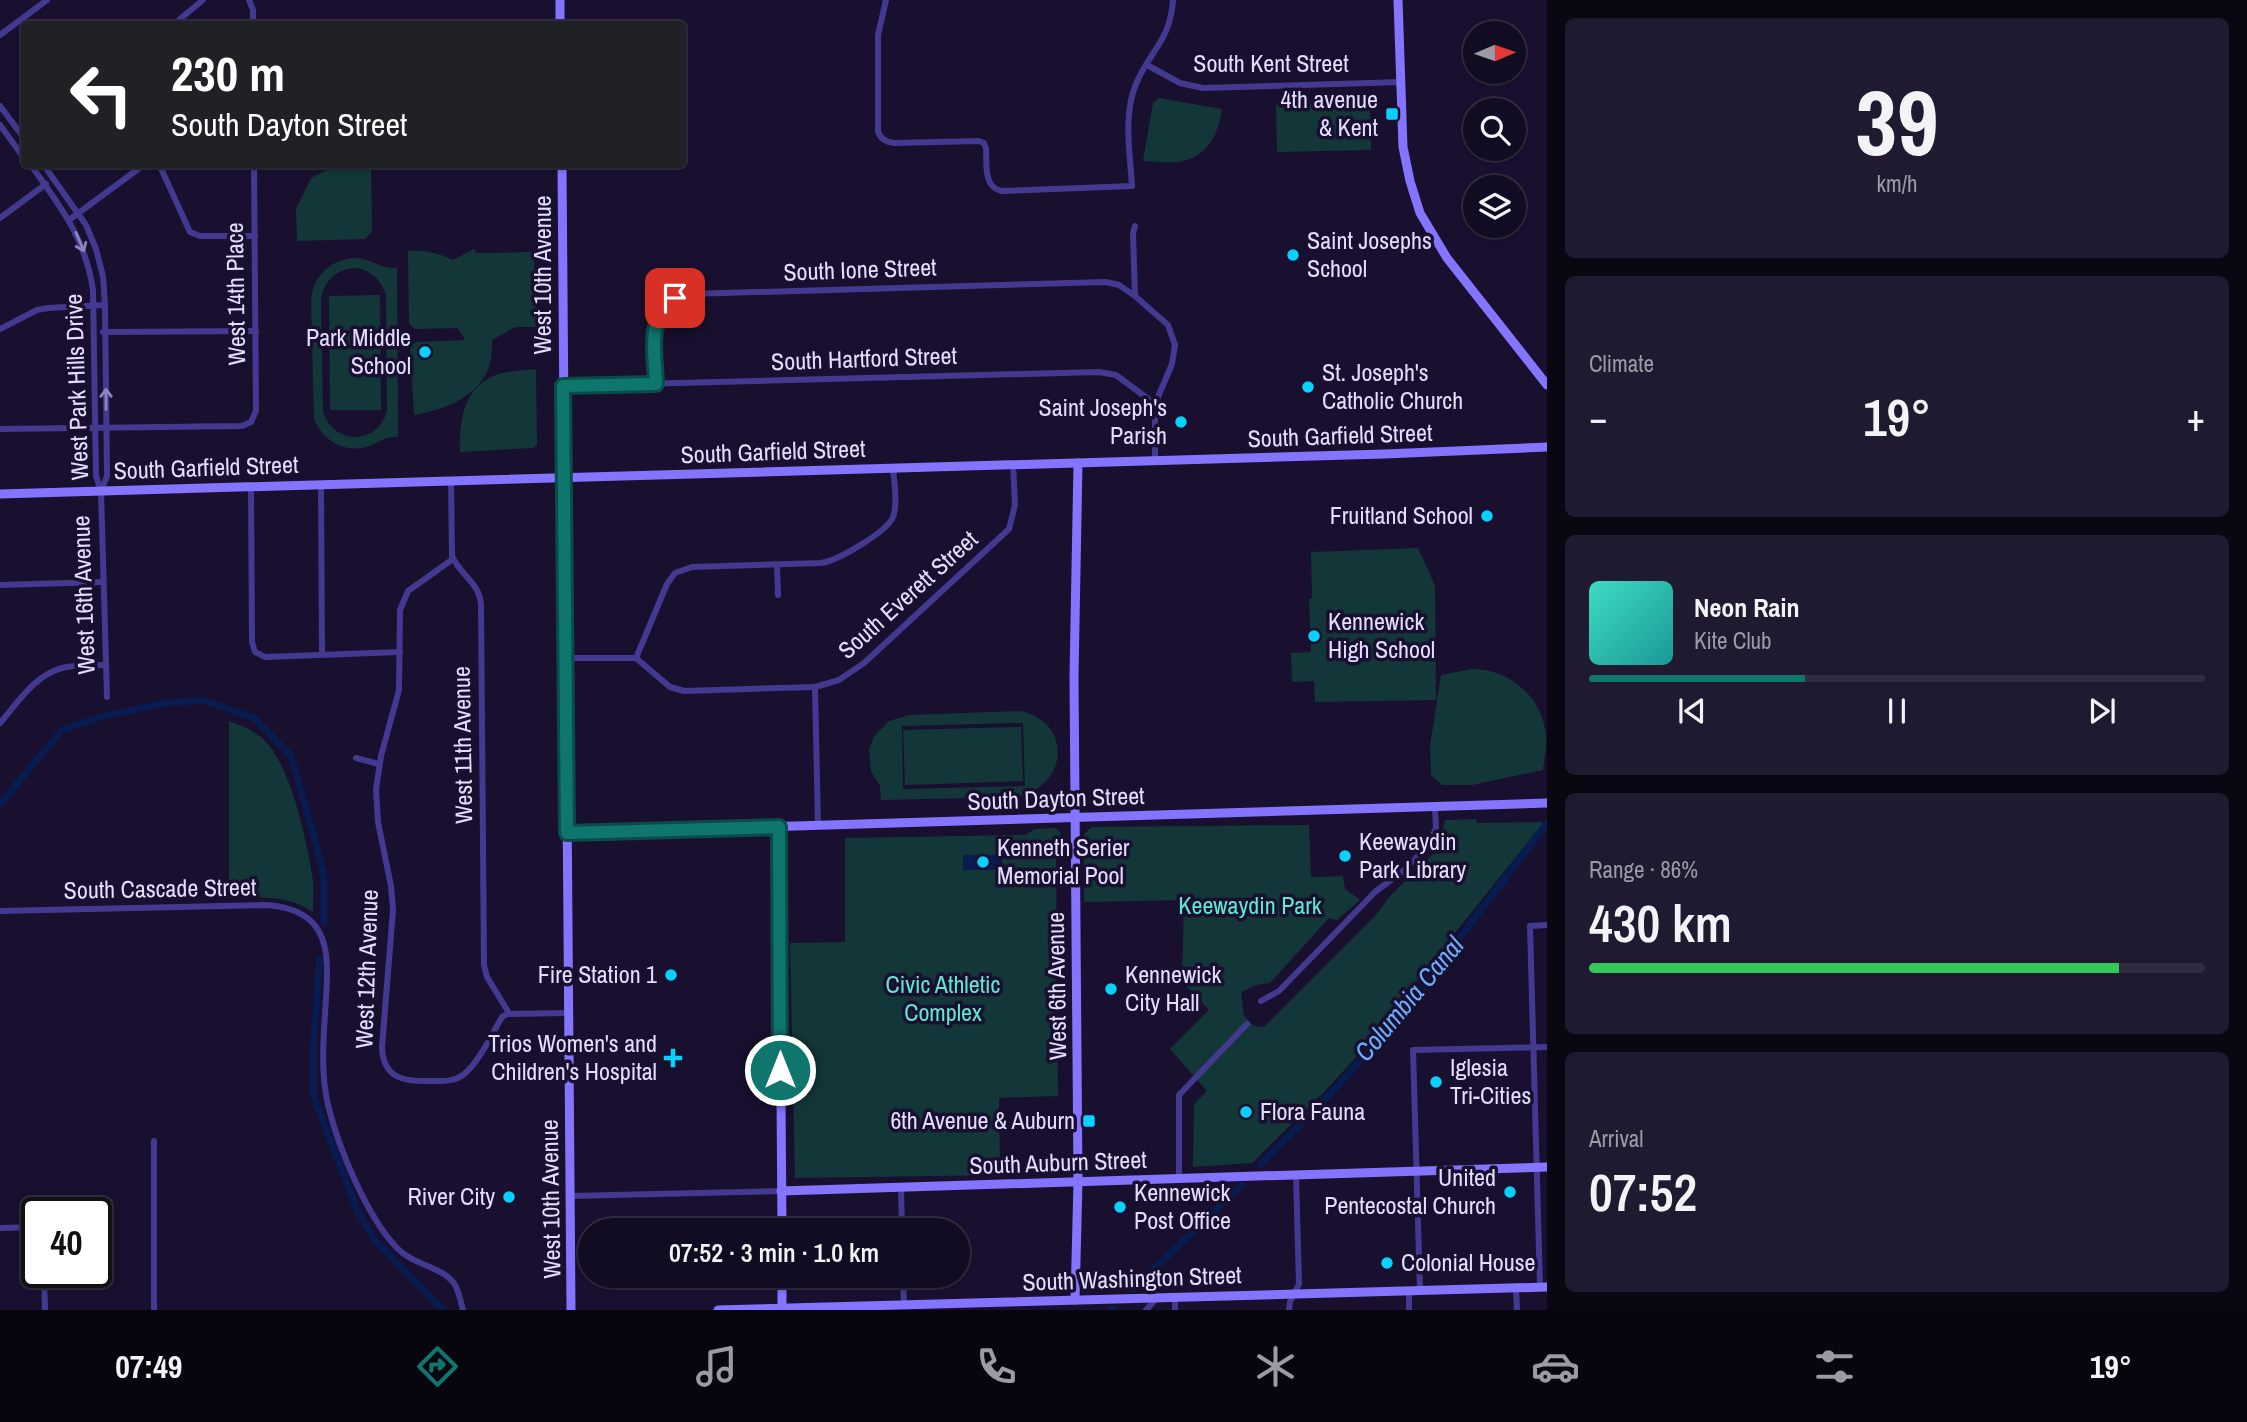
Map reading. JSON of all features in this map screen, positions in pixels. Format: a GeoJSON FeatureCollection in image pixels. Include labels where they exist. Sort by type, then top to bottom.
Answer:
{"type":"FeatureCollection","features":[{"type":"Feature","properties":{"kind":"street"},"geometry":{"type":"LineString","coordinates":[[0,35],[47,0]]}},
{"type":"Feature","properties":{"kind":"street"},"geometry":{"type":"LineString","coordinates":[[178,21],[203,0]]}},
{"type":"Feature","properties":{"kind":"street"},"geometry":{"type":"LineString","coordinates":[[249,0],[253,21]]}},
{"type":"Feature","properties":{"kind":"street"},"geometry":{"type":"LineString","coordinates":[[560,0],[560,21]]}},
{"type":"Feature","properties":{"kind":"street"},"geometry":{"type":"LineString","coordinates":[[886,0],[878,43],[878,131],[883,139],[894,143],[979,141],[986,148],[989,184],[997,190],[1132,186],[1129,110],[1136,83],[1167,30],[1173,0]]}},
{"type":"Feature","properties":{"kind":"street"},"geometry":{"type":"LineString","coordinates":[[1398,0],[1403,147],[1406,168],[1420,214],[1434,239],[1547,385]]}},
{"type":"Feature","properties":{"kind":"street","name":"South Kent Street"},"geometry":{"type":"LineString","coordinates":[[1146,65],[1181,83],[1203,88],[1401,82]]}},
{"type":"Feature","properties":{"kind":"street"},"geometry":{"type":"LineString","coordinates":[[0,106],[21,133]]}},
{"type":"Feature","properties":{"kind":"street"},"geometry":{"type":"LineString","coordinates":[[0,125],[21,154]]}},
{"type":"Feature","properties":{"kind":"street"},"geometry":{"type":"LineString","coordinates":[[14,144],[21,139]]}},
{"type":"Feature","properties":{"kind":"street","name":"West Park Hills Drive"},"geometry":{"type":"LineString","coordinates":[[33,168],[78,235],[88,262],[94,305],[96,476],[101,491]]}},
{"type":"Feature","properties":{"kind":"street","name":"West Park Hills Drive"},"geometry":{"type":"LineString","coordinates":[[46,168],[79,213],[100,262],[106,332],[107,476],[101,491]]}},
{"type":"Feature","properties":{"kind":"street"},"geometry":{"type":"LineString","coordinates":[[69,220],[140,168]]}},
{"type":"Feature","properties":{"kind":"street"},"geometry":{"type":"LineString","coordinates":[[161,168],[190,232],[197,236],[255,236]]}},
{"type":"Feature","properties":{"kind":"street","name":"West 14th Place"},"geometry":{"type":"LineString","coordinates":[[106,427],[242,426],[251,422],[256,411],[254,168]]}},
{"type":"Feature","properties":{"kind":"street","name":"West 10th Avenue"},"geometry":{"type":"LineString","coordinates":[[562,168],[571,1310]]}},
{"type":"Feature","properties":{"kind":"street"},"geometry":{"type":"LineString","coordinates":[[0,218],[54,178]]}},
{"type":"Feature","properties":{"kind":"street"},"geometry":{"type":"LineString","coordinates":[[1135,226],[1135,296]]}},
{"type":"Feature","properties":{"kind":"street","name":"South Ione Street"},"geometry":{"type":"LineString","coordinates":[[656,384],[656,323],[670,302],[689,294],[1106,282],[1119,285],[1135,296],[1165,321],[1174,337],[1174,359],[1155,404]]}},
{"type":"Feature","properties":{"kind":"street"},"geometry":{"type":"LineString","coordinates":[[0,329],[48,307],[105,305]]}},
{"type":"Feature","properties":{"kind":"street"},"geometry":{"type":"LineString","coordinates":[[94,332],[256,331]]}},
{"type":"Feature","properties":{"kind":"street","name":"South Hartford Street"},"geometry":{"type":"LineString","coordinates":[[563,386],[1105,372],[1121,379],[1155,404]]}},
{"type":"Feature","properties":{"kind":"street"},"geometry":{"type":"LineString","coordinates":[[1155,404],[1156,461]]}},
{"type":"Feature","properties":{"kind":"street"},"geometry":{"type":"LineString","coordinates":[[0,429],[106,427]]}},
{"type":"Feature","properties":{"kind":"street","name":"South Garfield Street"},"geometry":{"type":"LineString","coordinates":[[0,494],[1156,461],[1547,447]]}},
{"type":"Feature","properties":{"kind":"street","name":"West 6th Avenue"},"geometry":{"type":"LineString","coordinates":[[1075,1305],[1078,1182],[1074,676],[1078,463]]}},
{"type":"Feature","properties":{"kind":"street","name":"South Everett Street"},"geometry":{"type":"LineString","coordinates":[[636,658],[670,687],[684,691],[815,687],[839,680],[864,663],[1009,529],[1014,514],[1013,464]]}},
{"type":"Feature","properties":{"kind":"street"},"geometry":{"type":"LineString","coordinates":[[565,658],[636,658],[667,584],[675,573],[692,567],[828,562],[889,524],[894,514],[893,468]]}},
{"type":"Feature","properties":{"kind":"street"},"geometry":{"type":"LineString","coordinates":[[451,480],[453,559]]}},
{"type":"Feature","properties":{"kind":"street"},"geometry":{"type":"LineString","coordinates":[[321,484],[322,654]]}},
{"type":"Feature","properties":{"kind":"street"},"geometry":{"type":"LineString","coordinates":[[251,486],[252,642],[255,652],[265,657],[400,652]]}},
{"type":"Feature","properties":{"kind":"street","name":"West 16th Avenue"},"geometry":{"type":"LineString","coordinates":[[101,491],[107,697]]}},
{"type":"Feature","properties":{"kind":"street","name":"West 12th Avenue"},"geometry":{"type":"LineString","coordinates":[[453,559],[412,588],[405,595],[400,610],[399,690],[376,782],[377,811],[393,910],[383,1060],[390,1071],[402,1079],[415,1082],[458,1078],[468,1071],[502,1017],[509,1013]]}},
{"type":"Feature","properties":{"kind":"street","name":"West 11th Avenue"},"geometry":{"type":"LineString","coordinates":[[453,559],[475,584],[481,598],[484,965],[487,977],[509,1013]]}},
{"type":"Feature","properties":{"kind":"street"},"geometry":{"type":"LineString","coordinates":[[778,565],[778,595]]}},
{"type":"Feature","properties":{"kind":"street"},"geometry":{"type":"LineString","coordinates":[[0,585],[103,582]]}},
{"type":"Feature","properties":{"kind":"street"},"geometry":{"type":"LineString","coordinates":[[0,723],[33,685],[48,673],[70,666],[105,665]]}},
{"type":"Feature","properties":{"kind":"street"},"geometry":{"type":"LineString","coordinates":[[815,687],[818,825]]}},
{"type":"Feature","properties":{"kind":"street"},"geometry":{"type":"LineString","coordinates":[[356,758],[379,764]]}},
{"type":"Feature","properties":{"kind":"street","name":"South Dayton Street"},"geometry":{"type":"LineString","coordinates":[[567,833],[1547,803]]}},
{"type":"Feature","properties":{"kind":"street"},"geometry":{"type":"LineString","coordinates":[[1261,1001],[1279,992],[1375,892],[1404,870],[1429,845],[1436,828],[1435,808]]}},
{"type":"Feature","properties":{"kind":"street"},"geometry":{"type":"LineString","coordinates":[[779,827],[782,1218]]}},
{"type":"Feature","properties":{"kind":"street","name":"South Cascade Street"},"geometry":{"type":"LineString","coordinates":[[0,911],[268,905],[290,908],[315,925],[324,941],[328,960],[323,1068],[328,1107],[338,1137],[365,1201],[380,1227],[405,1257],[450,1278],[463,1310]]}},
{"type":"Feature","properties":{"kind":"street"},"geometry":{"type":"LineString","coordinates":[[1544,1287],[1542,1167],[1530,926],[1547,925]]}},
{"type":"Feature","properties":{"kind":"street"},"geometry":{"type":"LineString","coordinates":[[509,1013],[569,1013]]}},
{"type":"Feature","properties":{"kind":"street"},"geometry":{"type":"LineString","coordinates":[[1179,1179],[1179,1094],[1247,1024]]}},
{"type":"Feature","properties":{"kind":"street"},"geometry":{"type":"LineString","coordinates":[[1420,1291],[1413,1050],[1547,1047]]}},
{"type":"Feature","properties":{"kind":"street"},"geometry":{"type":"LineString","coordinates":[[154,1141],[154,1310]]}},
{"type":"Feature","properties":{"kind":"street","name":"South Auburn Street"},"geometry":{"type":"LineString","coordinates":[[570,1196],[1542,1167]]}},
{"type":"Feature","properties":{"kind":"street"},"geometry":{"type":"LineString","coordinates":[[1289,1310],[1299,1284],[1296,1175]]}},
{"type":"Feature","properties":{"kind":"street"},"geometry":{"type":"LineString","coordinates":[[901,1187],[902,1218]]}},
{"type":"Feature","properties":{"kind":"street"},"geometry":{"type":"LineString","coordinates":[[0,1228],[21,1227]]}},
{"type":"Feature","properties":{"kind":"street","name":"South Washington Street"},"geometry":{"type":"LineString","coordinates":[[718,1310],[891,1308],[904,1305],[1075,1305],[1175,1297],[1544,1287]]}},
{"type":"Feature","properties":{"kind":"street"},"geometry":{"type":"LineString","coordinates":[[44,1288],[45,1310]]}},
{"type":"Feature","properties":{"kind":"street"},"geometry":{"type":"LineString","coordinates":[[782,1288],[782,1309]]}},
{"type":"Feature","properties":{"kind":"street"},"geometry":{"type":"LineString","coordinates":[[903,1288],[904,1305]]}},
{"type":"Feature","properties":{"kind":"street"},"geometry":{"type":"LineString","coordinates":[[1516,1288],[1517,1310]]}},
{"type":"Feature","properties":{"kind":"street"},"geometry":{"type":"LineString","coordinates":[[1409,1291],[1409,1310]]}},
{"type":"Feature","properties":{"kind":"street"},"geometry":{"type":"LineString","coordinates":[[1175,1297],[1175,1310]]}},
{"type":"Feature","properties":{"kind":"street"},"geometry":{"type":"LineString","coordinates":[[1146,1310],[1157,1298]]}},
{"type":"Feature","properties":{"kind":"green space"},"geometry":{"type":"Polygon","coordinates":[[[1159,98],[1222,109],[1215,134],[1200,154],[1178,162],[1143,161],[1153,103],[1159,98]]]}},
{"type":"Feature","properties":{"kind":"green space"},"geometry":{"type":"Polygon","coordinates":[[[1370,102],[1371,150],[1277,152],[1276,104],[1370,102]]]}},
{"type":"Feature","properties":{"kind":"green space"},"geometry":{"type":"Polygon","coordinates":[[[331,168],[371,168],[372,231],[365,239],[297,241],[296,209],[311,178],[331,168]]]}},
{"type":"Feature","properties":{"kind":"green space"},"geometry":{"type":"Polygon","coordinates":[[[474,249],[476,253],[531,252],[534,256],[536,327],[515,327],[492,340],[491,360],[486,375],[470,393],[449,405],[414,415],[410,347],[416,342],[465,340],[458,328],[415,329],[409,323],[408,251],[432,253],[453,260],[474,249]]]}},
{"type":"Feature","properties":{"kind":"green space"},"geometry":{"type":"Polygon","coordinates":[[[350,258],[397,268],[398,437],[358,448],[342,446],[328,439],[314,419],[313,291],[320,275],[326,269],[350,258]],[[357,268],[343,270],[332,277],[325,287],[321,301],[323,411],[336,431],[355,437],[375,430],[387,411],[386,295],[375,277],[357,268]]]}},
{"type":"Feature","properties":{"kind":"green space"},"geometry":{"type":"Polygon","coordinates":[[[380,295],[381,410],[330,410],[329,296],[380,295]]]}},
{"type":"Feature","properties":{"kind":"green space"},"geometry":{"type":"Polygon","coordinates":[[[536,369],[537,445],[533,448],[460,452],[462,419],[475,389],[498,374],[536,369]]]}},
{"type":"Feature","properties":{"kind":"green space"},"geometry":{"type":"Polygon","coordinates":[[[1418,548],[1435,586],[1436,700],[1315,702],[1314,681],[1292,682],[1291,653],[1311,652],[1311,552],[1418,548]]]}},
{"type":"Feature","properties":{"kind":"green space"},"geometry":{"type":"Polygon","coordinates":[[[1472,669],[1486,670],[1512,680],[1532,698],[1544,723],[1546,741],[1543,770],[1472,785],[1442,785],[1431,775],[1430,746],[1441,675],[1472,669]]]}},
{"type":"Feature","properties":{"kind":"green space"},"geometry":{"type":"Polygon","coordinates":[[[1020,711],[1037,717],[1049,727],[1056,740],[1058,754],[1055,768],[1047,780],[1034,791],[1016,797],[881,800],[880,786],[871,771],[869,749],[874,736],[889,721],[909,715],[1020,711]],[[1023,723],[902,726],[903,789],[1025,786],[1023,723]]]}},
{"type":"Feature","properties":{"kind":"green space"},"geometry":{"type":"Polygon","coordinates":[[[229,721],[249,729],[266,742],[275,754],[291,788],[307,846],[313,880],[313,912],[282,900],[229,898],[229,721]]]}},
{"type":"Feature","properties":{"kind":"green space"},"geometry":{"type":"Polygon","coordinates":[[[1021,727],[1023,781],[905,785],[903,730],[1021,727]]]}},
{"type":"Feature","properties":{"kind":"green space","name":"Keewaydin Park"},"geometry":{"type":"Polygon","coordinates":[[[1476,819],[1477,823],[1544,822],[1376,1035],[1326,1090],[1252,1163],[1193,1167],[1194,1104],[1207,1091],[1170,1049],[1209,1010],[1182,982],[1184,900],[1084,902],[1084,834],[1092,827],[1309,825],[1311,877],[1343,876],[1345,889],[1360,900],[1337,920],[1329,918],[1270,983],[1256,985],[1241,992],[1244,1016],[1254,1026],[1264,1027],[1435,852],[1445,820],[1476,819]]]}},
{"type":"Feature","properties":{"kind":"green space","name":"Civic Athletic Complex"},"geometry":{"type":"Polygon","coordinates":[[[1055,828],[1061,833],[1056,842],[1058,1096],[999,1098],[1000,1175],[795,1178],[790,943],[845,942],[845,838],[1025,835],[1035,829],[1055,828]]]}},
{"type":"Feature","properties":{"kind":"water","name":"Kenneth Serier Memorial Pool"},"geometry":{"type":"Polygon","coordinates":[[[963,855],[1002,855],[1002,870],[963,870],[963,855]]]}},
{"type":"Feature","properties":{"kind":"waterway","name":"Columbia Canal"},"geometry":{"type":"LineString","coordinates":[[0,804],[62,730],[100,717],[166,703],[203,700],[254,718],[291,756],[324,879],[324,922]]}},
{"type":"Feature","properties":{"kind":"waterway","name":"Columbia Canal"},"geometry":{"type":"LineString","coordinates":[[1260,1165],[1334,1090],[1398,1019],[1547,823]]}},
{"type":"Feature","properties":{"kind":"waterway","name":"Columbia Canal"},"geometry":{"type":"LineString","coordinates":[[320,959],[313,1046],[313,1094],[357,1210],[375,1240],[442,1309]]}},
{"type":"Feature","properties":{"kind":"waterway","name":"Columbia Canal"},"geometry":{"type":"LineString","coordinates":[[1133,1289],[1242,1185]]}},
{"type":"Feature","properties":{"kind":"place","name":"4th avenue & Kent"},"geometry":{"type":"Point","coordinates":[1392,114]}},
{"type":"Feature","properties":{"kind":"place","name":"Saint Josephs School"},"geometry":{"type":"Point","coordinates":[1293,255]}},
{"type":"Feature","properties":{"kind":"place","name":"Park Middle School"},"geometry":{"type":"Point","coordinates":[425,352]}},
{"type":"Feature","properties":{"kind":"place","name":"St. Joseph's Catholic Church"},"geometry":{"type":"Point","coordinates":[1308,387]}},
{"type":"Feature","properties":{"kind":"place","name":"Saint Joseph's Parish"},"geometry":{"type":"Point","coordinates":[1181,422]}},
{"type":"Feature","properties":{"kind":"place","name":"Fruitland School"},"geometry":{"type":"Point","coordinates":[1487,516]}},
{"type":"Feature","properties":{"kind":"place","name":"Kennewick High School"},"geometry":{"type":"Point","coordinates":[1314,636]}},
{"type":"Feature","properties":{"kind":"place","name":"Keewaydin Park Library"},"geometry":{"type":"Point","coordinates":[1345,856]}},
{"type":"Feature","properties":{"kind":"place","name":"Kenneth Serier Memorial Pool"},"geometry":{"type":"Point","coordinates":[983,862]}},
{"type":"Feature","properties":{"kind":"place","name":"Fire Station 1"},"geometry":{"type":"Point","coordinates":[671,975]}},
{"type":"Feature","properties":{"kind":"place","name":"Kennewick City Hall"},"geometry":{"type":"Point","coordinates":[1111,989]}},
{"type":"Feature","properties":{"kind":"place","name":"Trios Women's and Children's Hospital"},"geometry":{"type":"Point","coordinates":[673,1058]}},
{"type":"Feature","properties":{"kind":"place","name":"Iglesia Tri-Cities"},"geometry":{"type":"Point","coordinates":[1436,1082]}},
{"type":"Feature","properties":{"kind":"place","name":"Flora Fauna"},"geometry":{"type":"Point","coordinates":[1246,1112]}},
{"type":"Feature","properties":{"kind":"place","name":"6th Avenue & Auburn"},"geometry":{"type":"Point","coordinates":[1089,1121]}},
{"type":"Feature","properties":{"kind":"place","name":"United Pentecostal Church"},"geometry":{"type":"Point","coordinates":[1510,1192]}},
{"type":"Feature","properties":{"kind":"place","name":"River City"},"geometry":{"type":"Point","coordinates":[509,1197]}},
{"type":"Feature","properties":{"kind":"place","name":"Kennewick Post Office"},"geometry":{"type":"Point","coordinates":[1120,1207]}},
{"type":"Feature","properties":{"kind":"place","name":"Colonial House"},"geometry":{"type":"Point","coordinates":[1387,1263]}},
{"type":"Feature","properties":{"kind":"route"},"geometry":{"type":"LineString","coordinates":[[675,298],[663,309],[656,323],[656,384],[563,386],[567,833],[779,827],[780,1070]]}}]}
